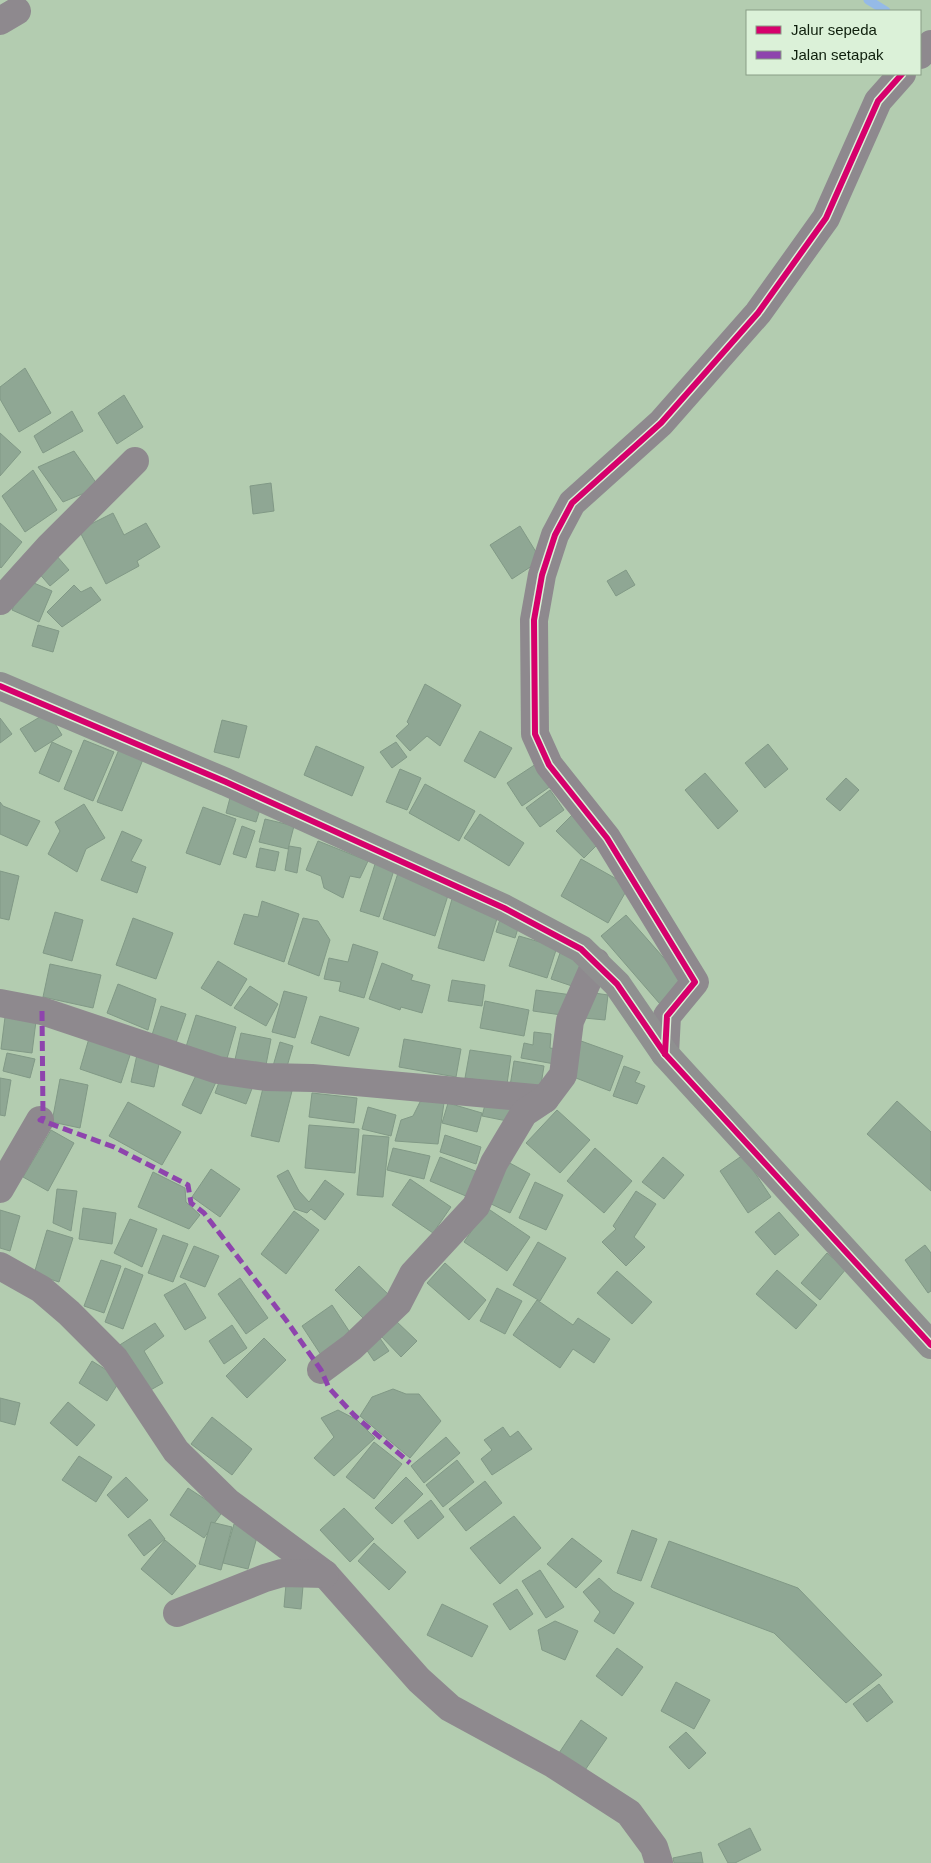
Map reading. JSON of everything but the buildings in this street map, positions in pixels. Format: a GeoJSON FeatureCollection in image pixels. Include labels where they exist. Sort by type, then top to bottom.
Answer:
{"type":"FeatureCollection","features":[{"type":"Feature","properties":{"kind":"street"},"geometry":{"type":"LineString","coordinates":[[921,53],[931,44]]}},
{"type":"Feature","properties":{"kind":"street"},"geometry":{"type":"LineString","coordinates":[[665,1054],[667,1016],[695,982],[607,838],[549,765],[535,734],[534,620],[542,575],[555,535],[572,503],[661,423],[758,313],[826,218],[878,101],[901,75]]}},
{"type":"Feature","properties":{"kind":"street"},"geometry":{"type":"LineString","coordinates":[[0,601],[49,547],[135,461]]}},
{"type":"Feature","properties":{"kind":"street"},"geometry":{"type":"LineString","coordinates":[[0,686],[226,782],[495,903],[581,949],[616,984],[665,1054],[931,1346]]}},
{"type":"Feature","properties":{"kind":"street"},"geometry":{"type":"LineString","coordinates":[[321,1370],[352,1347],[398,1303],[413,1274],[476,1206],[494,1163],[524,1114],[545,1099],[562,1075],[570,1021],[596,962]]}},
{"type":"Feature","properties":{"kind":"street"},"geometry":{"type":"LineString","coordinates":[[0,1003],[42,1011],[218,1070],[266,1077],[312,1078],[545,1099]]}},
{"type":"Feature","properties":{"kind":"street"},"geometry":{"type":"LineString","coordinates":[[0,1189],[40,1120]]}},
{"type":"Feature","properties":{"kind":"street"},"geometry":{"type":"LineString","coordinates":[[0,1266],[41,1289],[69,1313],[115,1359],[176,1451],[228,1502],[326,1574],[419,1680],[450,1708],[553,1764],[629,1814],[654,1847],[659,1863]]}},
{"type":"Feature","properties":{"kind":"street"},"geometry":{"type":"LineString","coordinates":[[177,1613],[265,1578],[282,1574],[326,1574]]}},
{"type":"Feature","properties":{"kind":"waterway"},"geometry":{"type":"LineString","coordinates":[[868,0],[884,10]]}},
{"type":"Feature","properties":{"kind":"marked path"},"geometry":{"type":"LineString","coordinates":[[42,1011],[43,1118],[40,1120],[114,1147],[188,1185],[191,1203],[204,1213],[286,1320],[321,1370],[329,1388],[354,1415],[410,1463]]}},
{"type":"Feature","properties":{"kind":"cycle path"},"geometry":{"type":"LineString","coordinates":[[665,1054],[667,1016],[695,982],[607,838],[549,765],[535,734],[534,620],[542,575],[555,535],[572,503],[661,423],[758,313],[826,218],[878,101],[901,75]]}},
{"type":"Feature","properties":{"kind":"cycle path"},"geometry":{"type":"LineString","coordinates":[[0,686],[226,782],[504,908],[581,949],[617,984],[665,1054],[931,1345]]}}]}
